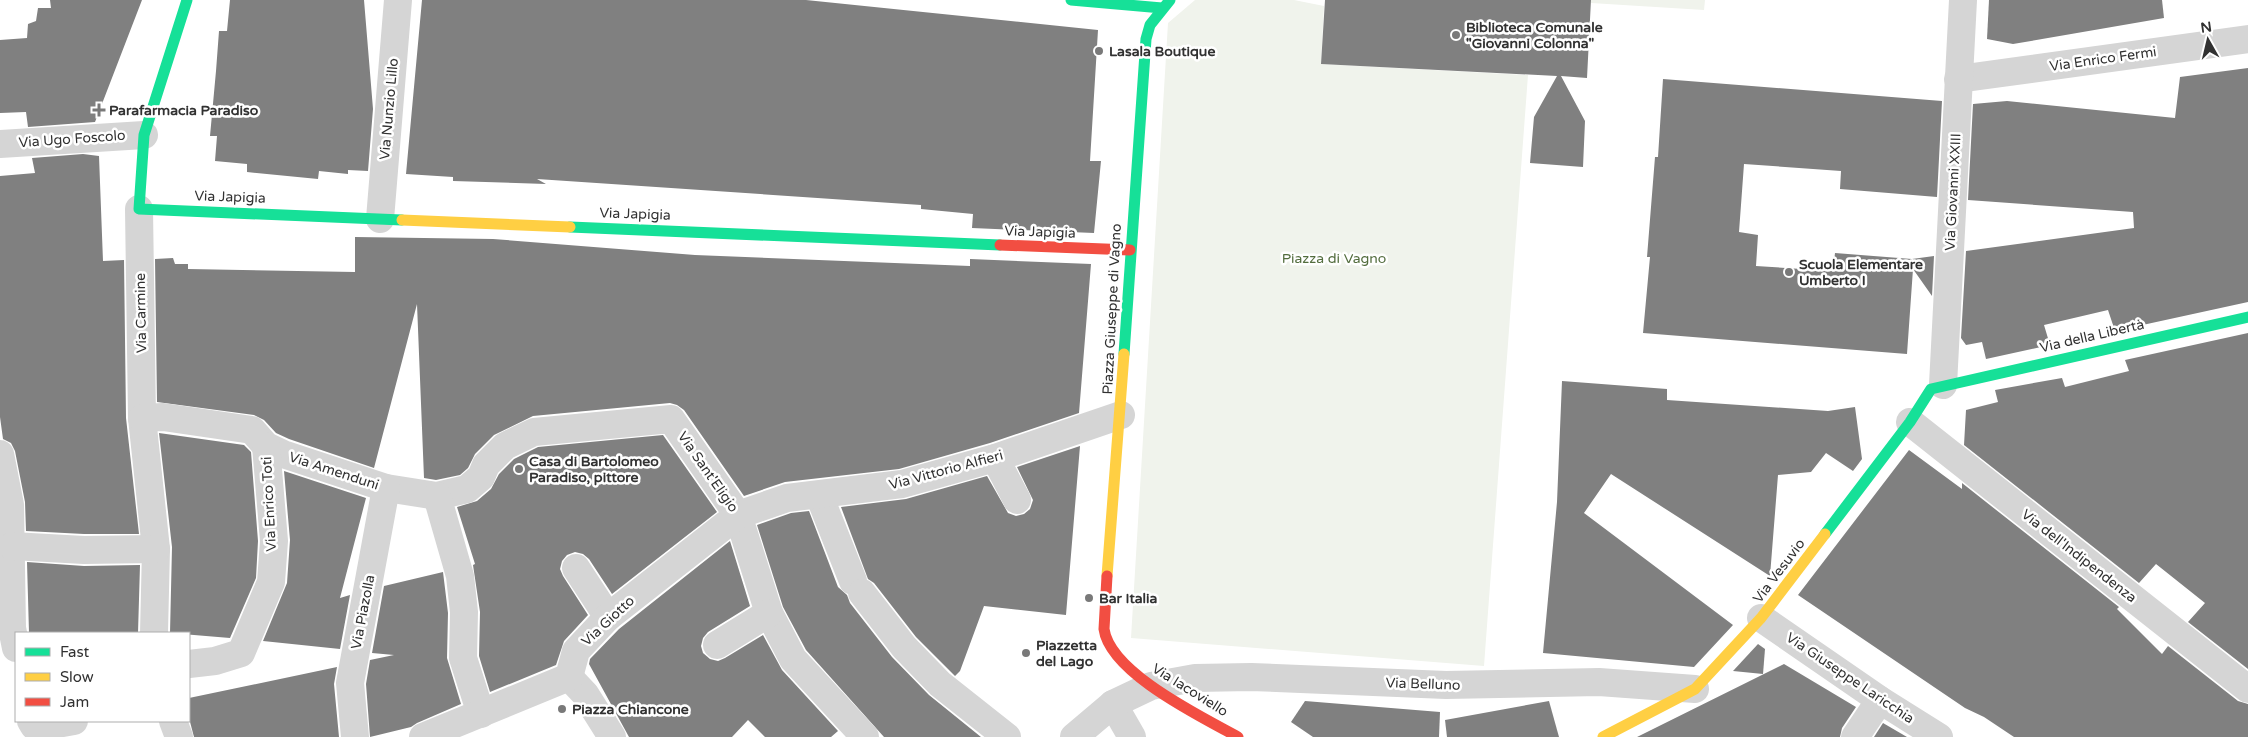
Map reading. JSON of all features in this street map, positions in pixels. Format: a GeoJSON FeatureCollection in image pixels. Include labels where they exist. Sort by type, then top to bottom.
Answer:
{"type":"FeatureCollection","features":[{"type":"Feature","properties":{"kind":"street","name":"Via Carmine"},"geometry":{"type":"LineString","coordinates":[[154,632],[156,549],[142,418],[139,208],[144,135],[188,0]]}},
{"type":"Feature","properties":{"kind":"street","name":"Via Nunzio Lillo"},"geometry":{"type":"LineString","coordinates":[[380,218],[398,0]]}},
{"type":"Feature","properties":{"kind":"street"},"geometry":{"type":"LineString","coordinates":[[1071,0],[1166,4]]}},
{"type":"Feature","properties":{"kind":"street","name":"Via Giovanni XXIII"},"geometry":{"type":"LineString","coordinates":[[1943,385],[1963,0]]}},
{"type":"Feature","properties":{"kind":"street","name":"Piazza Giuseppe di Vagno"},"geometry":{"type":"LineString","coordinates":[[1104,614],[1121,415],[1130,250],[1146,39],[1150,25],[1166,4]]}},
{"type":"Feature","properties":{"kind":"street","name":"Via Enrico Fermi"},"geometry":{"type":"LineString","coordinates":[[1958,79],[2248,39]]}},
{"type":"Feature","properties":{"kind":"street","name":"Via Ugo Foscolo"},"geometry":{"type":"LineString","coordinates":[[0,144],[144,135]]}},
{"type":"Feature","properties":{"kind":"street","name":"Via Japigia"},"geometry":{"type":"LineString","coordinates":[[139,208],[1130,250]]}},
{"type":"Feature","properties":{"kind":"street","name":"Via della Libertà"},"geometry":{"type":"LineString","coordinates":[[1943,385],[2248,317]]}},
{"type":"Feature","properties":{"kind":"street","name":"Via Vesuvio"},"geometry":{"type":"LineString","coordinates":[[1603,737],[1695,689],[1761,618],[1910,422],[1931,389],[1943,385]]}},
{"type":"Feature","properties":{"kind":"street","name":"Via Vittorio Alfieri"},"geometry":{"type":"LineString","coordinates":[[738,515],[787,498],[902,484],[995,458],[1121,415]]}},
{"type":"Feature","properties":{"kind":"street","name":"Via Amenduni"},"geometry":{"type":"LineString","coordinates":[[142,418],[163,417],[252,430],[266,446],[283,454],[386,488]]}},
{"type":"Feature","properties":{"kind":"street","name":"Via Sant'Eligio"},"geometry":{"type":"LineString","coordinates":[[386,488],[437,496],[466,489],[481,477],[486,465],[504,446],[534,432],[671,420],[738,515],[769,613],[793,659],[854,734]]}},
{"type":"Feature","properties":{"kind":"street","name":"Via dell'Indipendenza"},"geometry":{"type":"LineString","coordinates":[[1910,422],[2248,689]]}},
{"type":"Feature","properties":{"kind":"street","name":"Via Enrico Toti"},"geometry":{"type":"LineString","coordinates":[[190,664],[241,654],[271,582],[274,541],[266,446]]}},
{"type":"Feature","properties":{"kind":"street"},"geometry":{"type":"LineString","coordinates":[[0,454],[10,505],[12,628],[15,643]]}},
{"type":"Feature","properties":{"kind":"street"},"geometry":{"type":"LineString","coordinates":[[995,458],[1017,500]]}},
{"type":"Feature","properties":{"kind":"street","name":"Via Piazolla"},"geometry":{"type":"LineString","coordinates":[[355,737],[350,683],[386,488]]}},
{"type":"Feature","properties":{"kind":"street"},"geometry":{"type":"LineString","coordinates":[[819,495],[858,587],[904,647],[940,684],[1007,737]]}},
{"type":"Feature","properties":{"kind":"street"},"geometry":{"type":"LineString","coordinates":[[437,496],[460,576],[464,612],[463,658],[481,714]]}},
{"type":"Feature","properties":{"kind":"street","name":"Via Giotto"},"geometry":{"type":"LineString","coordinates":[[569,677],[576,651],[608,617],[738,515]]}},
{"type":"Feature","properties":{"kind":"street"},"geometry":{"type":"LineString","coordinates":[[12,546],[84,550],[156,549]]}},
{"type":"Feature","properties":{"kind":"street"},"geometry":{"type":"LineString","coordinates":[[576,568],[608,617]]}},
{"type":"Feature","properties":{"kind":"street"},"geometry":{"type":"LineString","coordinates":[[717,645],[769,613]]}},
{"type":"Feature","properties":{"kind":"street","name":"Via Iacoviello"},"geometry":{"type":"LineString","coordinates":[[1104,614],[1106,638],[1123,662],[1152,686],[1238,737]]}},
{"type":"Feature","properties":{"kind":"street","name":"Via Giuseppe Laricchia"},"geometry":{"type":"LineString","coordinates":[[1761,618],[1880,700],[1939,737]]}},
{"type":"Feature","properties":{"kind":"street"},"geometry":{"type":"LineString","coordinates":[[422,737],[569,677],[585,694],[612,737]]}},
{"type":"Feature","properties":{"kind":"street","name":"Via Belluno"},"geometry":{"type":"LineString","coordinates":[[1074,737],[1113,704],[1152,686],[1195,678],[1251,677],[1446,685],[1599,682],[1695,689]]}},
{"type":"Feature","properties":{"kind":"street"},"geometry":{"type":"LineString","coordinates":[[1854,737],[1880,700]]}},
{"type":"Feature","properties":{"kind":"street"},"geometry":{"type":"LineString","coordinates":[[1113,704],[1132,737]]}},
{"type":"Feature","properties":{"kind":"street"},"geometry":{"type":"LineString","coordinates":[[32,722],[34,726],[40,727],[68,722]]}},
{"type":"Feature","properties":{"kind":"street"},"geometry":{"type":"LineString","coordinates":[[173,722],[179,737]]}},
{"type":"Feature","properties":{"kind":"green space","name":"Piazza di Vagno"},"geometry":{"type":"Polygon","coordinates":[[[1195,0],[1294,0],[1324,6],[1321,64],[1528,75],[1484,666],[1131,638],[1168,23],[1195,0]]]}},
{"type":"Feature","properties":{"kind":"green space"},"geometry":{"type":"Polygon","coordinates":[[[1591,0],[1705,0],[1704,10],[1591,3],[1591,0]]]}},
{"type":"Feature","properties":{"kind":"building"},"geometry":{"type":"Polygon","coordinates":[[[50,0],[142,0],[95,122],[28,127],[26,112],[0,113],[0,40],[27,38],[28,24],[36,21],[38,8],[51,8],[50,0]]]}},
{"type":"Feature","properties":{"kind":"building"},"geometry":{"type":"Polygon","coordinates":[[[230,0],[364,0],[373,109],[368,171],[348,170],[348,174],[319,171],[318,179],[247,172],[247,164],[215,161],[217,136],[210,136],[219,31],[227,31],[230,0]]]}},
{"type":"Feature","properties":{"kind":"building"},"geometry":{"type":"Polygon","coordinates":[[[422,0],[806,0],[1098,30],[1090,161],[1101,161],[1094,233],[972,228],[973,214],[921,209],[921,205],[537,179],[546,184],[453,181],[453,177],[406,174],[422,0]]]}},
{"type":"Feature","properties":{"kind":"building","name":"Biblioteca Comunale \"Giovanni Colonna\""},"geometry":{"type":"Polygon","coordinates":[[[1325,0],[1591,0],[1587,78],[1561,76],[1585,121],[1583,167],[1530,163],[1534,117],[1557,76],[1321,64],[1325,0]]]}},
{"type":"Feature","properties":{"kind":"building"},"geometry":{"type":"Polygon","coordinates":[[[1989,0],[2162,0],[2164,18],[2013,44],[1987,39],[1989,0]]]}},
{"type":"Feature","properties":{"kind":"building"},"geometry":{"type":"Polygon","coordinates":[[[2248,68],[2248,302],[2115,331],[2108,310],[2044,325],[2050,345],[1986,359],[1982,342],[1966,345],[1961,338],[1966,251],[2134,228],[2133,212],[1968,200],[1973,104],[2007,101],[2175,118],[2180,77],[2248,68]]]}},
{"type":"Feature","properties":{"kind":"building","name":"Scuola Elementare Umberto I"},"geometry":{"type":"Polygon","coordinates":[[[1663,79],[1942,101],[1937,197],[1840,189],[1841,171],[1744,164],[1739,232],[1758,235],[1756,266],[1833,271],[1835,253],[1912,259],[1934,256],[1932,296],[1913,269],[1907,354],[1643,333],[1650,257],[1647,257],[1655,157],[1658,157],[1663,79]]]}},
{"type":"Feature","properties":{"kind":"building"},"geometry":{"type":"Polygon","coordinates":[[[83,154],[99,156],[103,261],[124,260],[126,418],[139,534],[26,531],[25,502],[15,451],[11,443],[3,439],[0,417],[0,176],[35,173],[32,158],[83,154]]]}},
{"type":"Feature","properties":{"kind":"building"},"geometry":{"type":"Polygon","coordinates":[[[355,237],[493,239],[695,255],[970,266],[970,259],[1091,264],[1079,413],[990,443],[899,469],[785,482],[744,496],[684,410],[677,405],[670,403],[533,416],[494,435],[475,454],[468,468],[460,475],[436,480],[424,478],[417,304],[374,468],[289,439],[276,433],[264,420],[254,415],[157,402],[155,259],[173,258],[175,264],[188,264],[188,269],[355,272],[355,237]]]}},
{"type":"Feature","properties":{"kind":"building"},"geometry":{"type":"Polygon","coordinates":[[[2248,333],[2248,669],[2188,622],[2205,603],[2156,564],[2139,583],[1964,445],[1966,410],[1998,402],[1995,390],[2062,378],[2065,387],[2129,371],[2125,360],[2248,333]]]}},
{"type":"Feature","properties":{"kind":"building"},"geometry":{"type":"Polygon","coordinates":[[[1562,381],[1667,389],[1667,400],[1828,411],[1855,407],[1862,459],[1853,471],[1826,453],[1811,472],[1778,475],[1770,576],[1611,474],[1584,513],[1733,625],[1694,667],[1543,653],[1557,502],[1562,381]]]}},
{"type":"Feature","properties":{"kind":"building"},"geometry":{"type":"Polygon","coordinates":[[[159,433],[244,445],[251,452],[258,541],[256,578],[230,638],[190,635],[190,632],[170,632],[172,547],[159,433]]]}},
{"type":"Feature","properties":{"kind":"building"},"geometry":{"type":"Polygon","coordinates":[[[663,435],[717,512],[612,594],[589,559],[583,554],[575,552],[567,555],[562,561],[560,569],[588,615],[564,641],[556,665],[490,692],[479,656],[480,612],[473,565],[475,564],[457,507],[477,501],[491,489],[499,474],[514,459],[538,447],[663,435]]]}},
{"type":"Feature","properties":{"kind":"building"},"geometry":{"type":"Polygon","coordinates":[[[1080,446],[1066,615],[984,606],[960,671],[955,676],[916,637],[874,583],[868,579],[841,507],[906,499],[987,476],[1008,513],[1016,516],[1024,514],[1030,509],[1033,500],[1017,467],[1080,446]]]}},
{"type":"Feature","properties":{"kind":"building"},"geometry":{"type":"Polygon","coordinates":[[[1909,450],[1962,489],[1962,483],[2119,607],[2117,609],[2162,654],[2168,646],[2238,701],[2248,704],[2248,737],[2014,737],[1984,717],[1965,708],[1798,595],[1909,450]]]}},
{"type":"Feature","properties":{"kind":"building"},"geometry":{"type":"Polygon","coordinates":[[[284,471],[366,498],[340,598],[350,595],[340,649],[263,641],[287,583],[290,540],[284,471]]]}},
{"type":"Feature","properties":{"kind":"building"},"geometry":{"type":"Polygon","coordinates":[[[809,511],[838,587],[847,595],[850,603],[892,657],[929,695],[981,737],[884,737],[806,650],[783,607],[757,525],[791,513],[809,511]]]}},
{"type":"Feature","properties":{"kind":"building"},"geometry":{"type":"Polygon","coordinates":[[[730,541],[750,606],[708,632],[703,638],[701,646],[703,653],[710,659],[718,661],[763,635],[782,670],[838,731],[831,737],[765,737],[748,720],[732,737],[629,737],[589,664],[590,659],[619,629],[730,541]]]}},
{"type":"Feature","properties":{"kind":"building"},"geometry":{"type":"Polygon","coordinates":[[[27,562],[84,566],[140,565],[138,632],[29,632],[27,562]]]}},
{"type":"Feature","properties":{"kind":"building"},"geometry":{"type":"Polygon","coordinates":[[[443,572],[448,613],[447,658],[461,704],[411,727],[370,737],[366,684],[370,660],[394,655],[372,653],[384,586],[443,572]]]}},
{"type":"Feature","properties":{"kind":"building"},"geometry":{"type":"Polygon","coordinates":[[[1758,644],[1765,649],[1763,674],[1733,671],[1758,644]]]}},
{"type":"Feature","properties":{"kind":"building"},"geometry":{"type":"Polygon","coordinates":[[[1784,664],[1856,707],[1842,728],[1840,737],[1637,737],[1784,664]]]}},
{"type":"Feature","properties":{"kind":"building"},"geometry":{"type":"Polygon","coordinates":[[[337,667],[334,684],[339,737],[194,737],[190,722],[190,698],[337,667]]]}},
{"type":"Feature","properties":{"kind":"building"},"geometry":{"type":"Polygon","coordinates":[[[1305,701],[1440,712],[1439,737],[1313,737],[1291,722],[1305,701]]]}},
{"type":"Feature","properties":{"kind":"building"},"geometry":{"type":"Polygon","coordinates":[[[1549,701],[1559,737],[1447,737],[1445,720],[1549,701]]]}},
{"type":"Feature","properties":{"kind":"building"},"geometry":{"type":"Polygon","coordinates":[[[1883,723],[1907,737],[1874,737],[1883,723]]]}},
{"type":"Feature","properties":{"kind":"traffic: fast"},"geometry":{"type":"LineString","coordinates":[[187,0],[144,135],[139,209],[402,220]]}},
{"type":"Feature","properties":{"kind":"traffic: fast"},"geometry":{"type":"LineString","coordinates":[[1071,0],[1162,8]]}},
{"type":"Feature","properties":{"kind":"traffic: fast"},"geometry":{"type":"LineString","coordinates":[[1124,354],[1146,39],[1150,25],[1170,0]]}},
{"type":"Feature","properties":{"kind":"traffic: fast"},"geometry":{"type":"LineString","coordinates":[[570,227],[1000,245]]}},
{"type":"Feature","properties":{"kind":"traffic: fast"},"geometry":{"type":"LineString","coordinates":[[1825,534],[1910,422],[1931,389],[2248,317]]}},
{"type":"Feature","properties":{"kind":"traffic: slow"},"geometry":{"type":"LineString","coordinates":[[402,220],[570,227]]}},
{"type":"Feature","properties":{"kind":"traffic: slow"},"geometry":{"type":"LineString","coordinates":[[1107,576],[1124,354]]}},
{"type":"Feature","properties":{"kind":"traffic: slow"},"geometry":{"type":"LineString","coordinates":[[1603,737],[1695,689],[1761,618],[1825,534]]}},
{"type":"Feature","properties":{"kind":"traffic: jam"},"geometry":{"type":"LineString","coordinates":[[1000,245],[1130,250]]}},
{"type":"Feature","properties":{"kind":"traffic: jam"},"geometry":{"type":"LineString","coordinates":[[1107,576],[1104,629],[1110,645],[1122,662],[1181,706],[1238,737]]}},
{"type":"Feature","properties":{"kind":"place","name":"Biblioteca Comunale \"Giovanni Colonna\""},"geometry":{"type":"Point","coordinates":[1456,35]}},
{"type":"Feature","properties":{"kind":"place","name":"Lasala Boutique"},"geometry":{"type":"Point","coordinates":[1099,51]}},
{"type":"Feature","properties":{"kind":"place","name":"Parafarmacia Paradiso"},"geometry":{"type":"Point","coordinates":[99,110]}},
{"type":"Feature","properties":{"kind":"place","name":"Scuola Elementare Umberto I"},"geometry":{"type":"Point","coordinates":[1789,272]}},
{"type":"Feature","properties":{"kind":"place","name":"Casa di Bartolomeo Paradiso, pittore"},"geometry":{"type":"Point","coordinates":[519,469]}},
{"type":"Feature","properties":{"kind":"place","name":"Bar Italia"},"geometry":{"type":"Point","coordinates":[1089,598]}},
{"type":"Feature","properties":{"kind":"place","name":"Piazzetta del Lago"},"geometry":{"type":"Point","coordinates":[1026,653]}},
{"type":"Feature","properties":{"kind":"place","name":"Piazza Chiancone"},"geometry":{"type":"Point","coordinates":[562,709]}}]}
